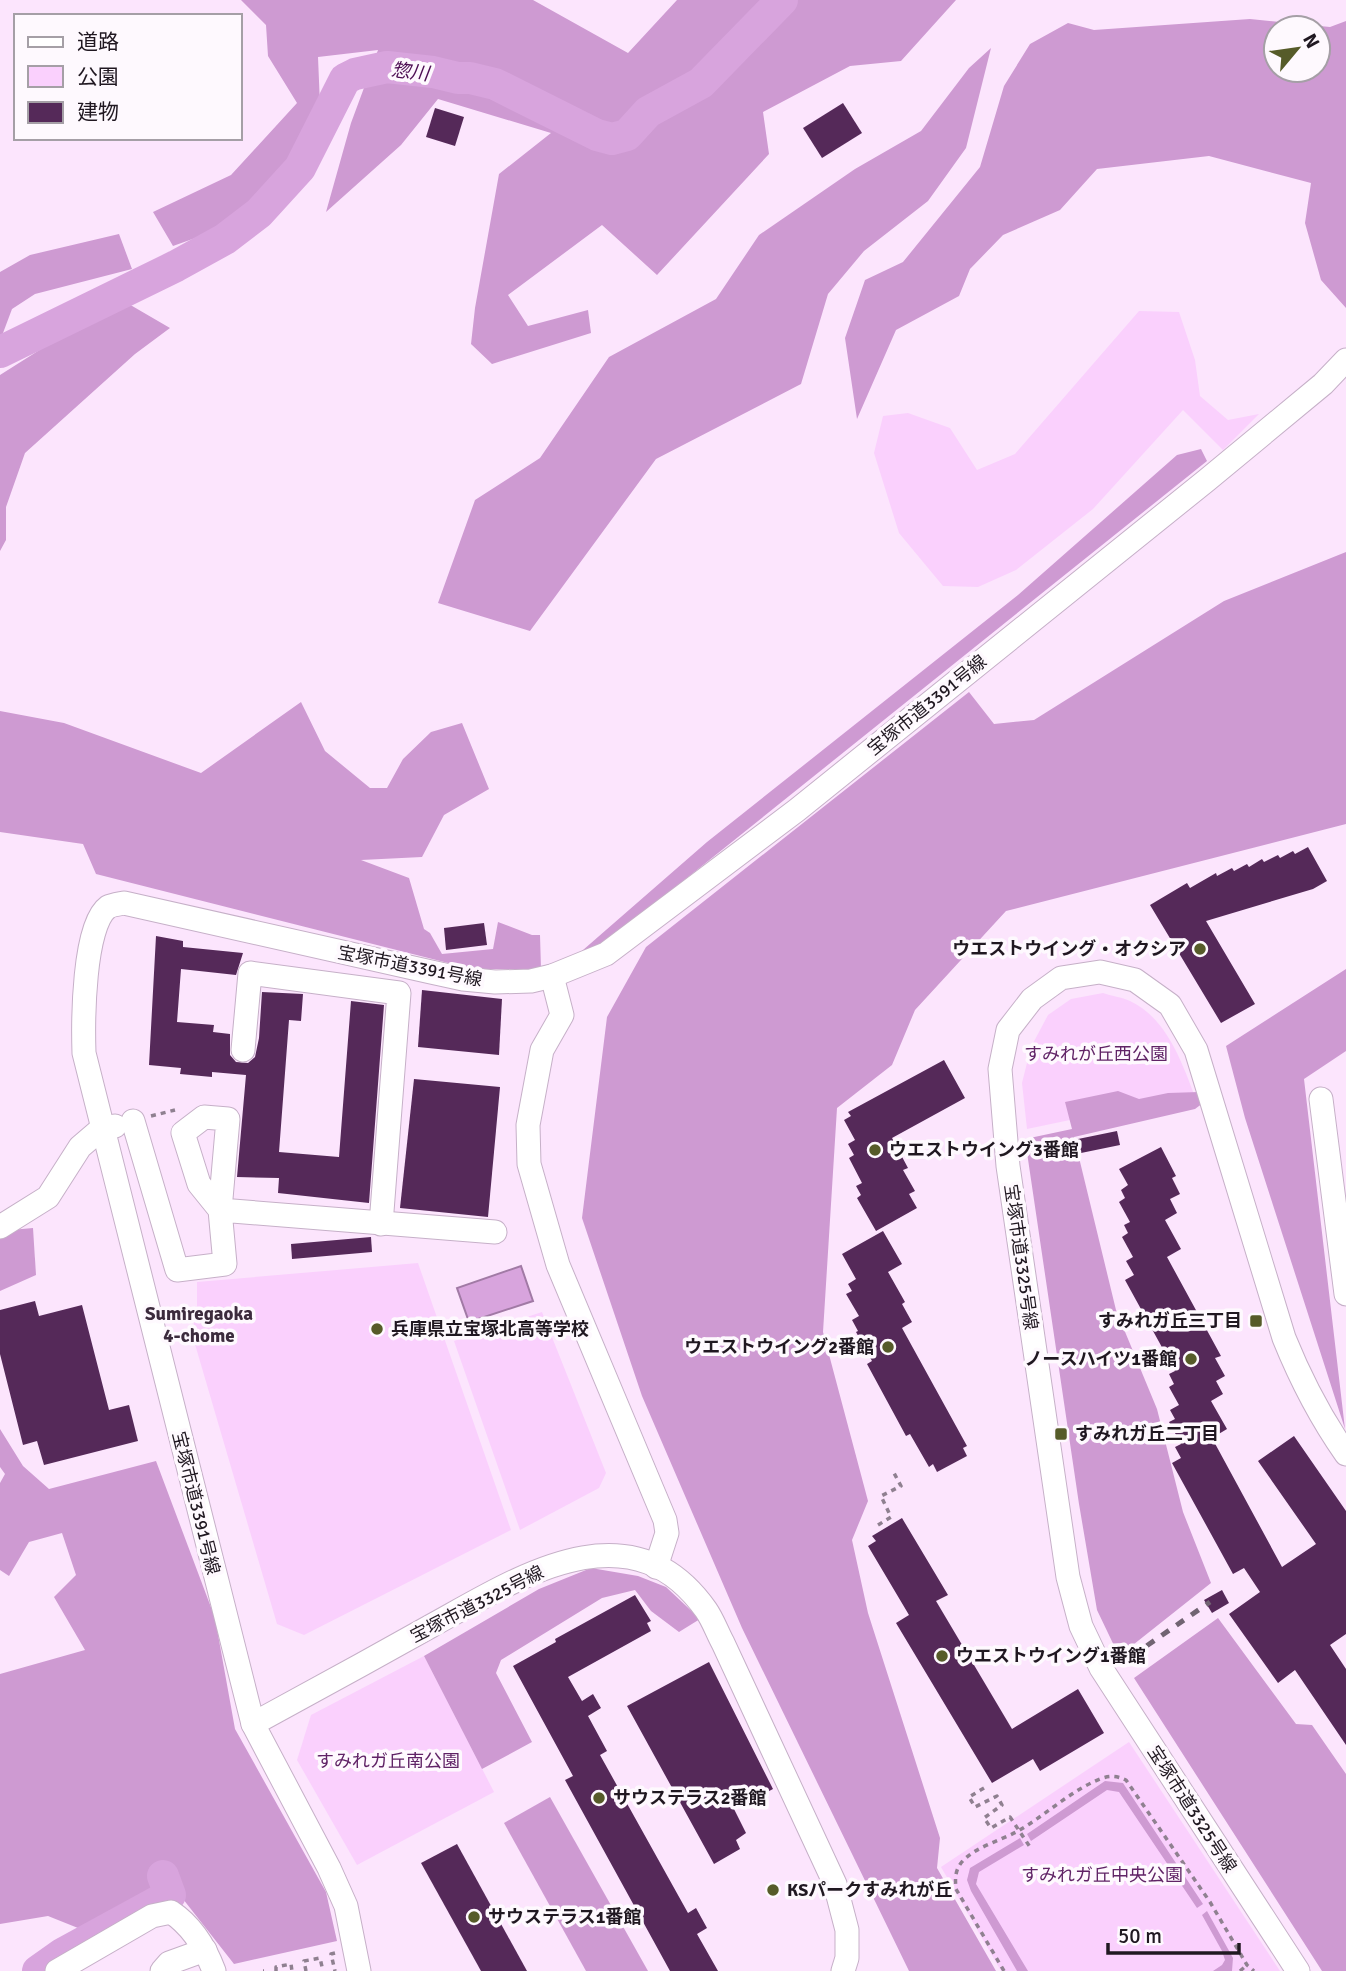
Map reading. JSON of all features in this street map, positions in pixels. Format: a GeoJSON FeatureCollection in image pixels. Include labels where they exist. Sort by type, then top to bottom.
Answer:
{"type":"FeatureCollection","features":[{"type":"Feature","properties":{"kind":"street","name":"宝塚市道3391号線"},"geometry":{"type":"LineString","coordinates":[[253,1724],[84,1053],[83,1015],[94,931],[100,916],[109,907],[124,903],[463,979],[531,981],[552,976],[606,954],[797,810],[1208,480],[1323,384],[1346,360]]}},
{"type":"Feature","properties":{"kind":"street","name":"宝塚市道3325号線"},"geometry":{"type":"LineString","coordinates":[[1298,1971],[1101,1668],[1081,1626],[1068,1577],[1008,1166],[1000,1069],[1008,1030],[1032,999],[1061,978],[1100,972],[1135,980],[1170,1005],[1196,1050],[1284,1338],[1323,1421],[1346,1454]]}},
{"type":"Feature","properties":{"kind":"street"},"geometry":{"type":"LineString","coordinates":[[243,1050],[250,973],[399,993],[382,1224]]}},
{"type":"Feature","properties":{"kind":"street"},"geometry":{"type":"LineString","coordinates":[[552,976],[562,1015],[542,1050],[528,1125],[529,1164],[558,1265],[665,1520],[667,1533],[656,1567]]}},
{"type":"Feature","properties":{"kind":"street"},"geometry":{"type":"LineString","coordinates":[[1321,1098],[1346,1294]]}},
{"type":"Feature","properties":{"kind":"street"},"geometry":{"type":"LineString","coordinates":[[0,1227],[48,1197],[80,1147],[102,1129],[137,1120],[177,1270],[225,1264],[220,1210],[495,1232]]}},
{"type":"Feature","properties":{"kind":"street","name":"宝塚市道3325号線"},"geometry":{"type":"LineString","coordinates":[[253,1724],[497,1590],[542,1569],[592,1555],[635,1559],[656,1567],[674,1576],[705,1609],[835,1884],[847,1930],[847,1958],[843,1971]]}},
{"type":"Feature","properties":{"kind":"street"},"geometry":{"type":"LineString","coordinates":[[253,1724],[329,1868],[346,1906],[359,1971]]}},
{"type":"Feature","properties":{"kind":"street"},"geometry":{"type":"LineString","coordinates":[[67,1968],[152,1916],[170,1912],[183,1920],[209,1960],[169,1963],[162,1971]]}},
{"type":"Feature","properties":{"kind":"path"},"geometry":{"type":"LineString","coordinates":[[137,1120],[175,1110]]}},
{"type":"Feature","properties":{"kind":"path"},"geometry":{"type":"LineString","coordinates":[[878,1525],[891,1517],[881,1496],[901,1486],[894,1472]]}},
{"type":"Feature","properties":{"kind":"path"},"geometry":{"type":"LineString","coordinates":[[1004,1971],[956,1888],[955,1874],[961,1863],[1019,1830],[1070,1795],[1102,1778],[1114,1775],[1126,1780],[1210,1902],[1247,1965],[1254,1971]]}},
{"type":"Feature","properties":{"kind":"path"},"geometry":{"type":"LineString","coordinates":[[984,1788],[969,1797],[975,1807],[997,1796],[1002,1805],[984,1818],[991,1828],[1010,1816],[1030,1847]]}},
{"type":"Feature","properties":{"kind":"path"},"geometry":{"type":"LineString","coordinates":[[331,1954],[335,1971]]}},
{"type":"Feature","properties":{"kind":"path"},"geometry":{"type":"LineString","coordinates":[[306,1971],[304,1961],[320,1958],[323,1971]]}},
{"type":"Feature","properties":{"kind":"path"},"geometry":{"type":"LineString","coordinates":[[276,1971],[276,1967],[291,1965],[292,1971]]}},
{"type":"Feature","properties":{"kind":"path"},"geometry":{"type":"LineString","coordinates":[[1240,1971],[1247,1965]]}},
{"type":"Feature","properties":{"kind":"green space"},"geometry":{"type":"Polygon","coordinates":[[[1139,311],[1179,312],[1195,360],[1200,396],[1228,420],[1259,414],[1223,450],[1183,410],[1093,509],[1016,570],[978,587],[943,586],[899,533],[874,453],[883,416],[908,413],[950,428],[977,470],[1015,454],[1139,311]]]}},
{"type":"Feature","properties":{"kind":"green space","name":"すみれが丘西公園"},"geometry":{"type":"Polygon","coordinates":[[[1103,993],[1124,998],[1143,1008],[1163,1029],[1184,1068],[1194,1094],[1027,1129],[1022,1083],[1031,1047],[1048,1015],[1071,999],[1103,993]]]}},
{"type":"Feature","properties":{"kind":"green space"},"geometry":{"type":"Polygon","coordinates":[[[418,1263],[511,1530],[304,1635],[277,1624],[192,1334],[197,1307],[197,1282],[418,1263]]]}},
{"type":"Feature","properties":{"kind":"green space"},"geometry":{"type":"Polygon","coordinates":[[[542,1312],[606,1473],[599,1488],[520,1530],[454,1341],[542,1312]]]}},
{"type":"Feature","properties":{"kind":"green space","name":"すみれガ丘南公園"},"geometry":{"type":"Polygon","coordinates":[[[424,1656],[494,1792],[357,1865],[297,1760],[311,1715],[424,1656]]]}},
{"type":"Feature","properties":{"kind":"green space","name":"すみれガ丘中央公園"},"geometry":{"type":"Polygon","coordinates":[[[1129,1742],[1280,1971],[1001,1971],[941,1867],[1129,1742]]]}},
{"type":"Feature","properties":{"kind":"shaded area"},"geometry":{"type":"Polygon","coordinates":[[[241,0],[533,0],[628,53],[677,0],[956,0],[901,61],[850,66],[763,112],[769,154],[657,275],[602,225],[508,295],[528,326],[588,310],[591,333],[492,364],[471,344],[499,174],[551,133],[438,99],[401,145],[326,212],[351,123],[378,50],[318,57],[320,105],[297,149],[253,204],[201,236],[173,246],[153,212],[231,175],[297,103],[268,56],[266,25],[241,0]]]}},
{"type":"Feature","properties":{"kind":"shaded area"},"geometry":{"type":"Polygon","coordinates":[[[1262,20],[1262,84],[1332,84],[1332,26],[1346,21],[1346,308],[1321,280],[1305,223],[1311,183],[1209,156],[1097,169],[1060,210],[1003,235],[970,269],[959,296],[896,330],[857,419],[845,338],[865,280],[903,262],[980,167],[1004,86],[1030,44],[1068,23],[1094,30],[1262,20]]]}},
{"type":"Feature","properties":{"kind":"shaded area"},"geometry":{"type":"Polygon","coordinates":[[[991,48],[966,148],[928,201],[864,251],[828,294],[801,384],[656,459],[530,631],[438,603],[475,500],[540,458],[609,357],[716,299],[759,235],[855,169],[921,131],[969,68],[991,48]]]}},
{"type":"Feature","properties":{"kind":"shaded area"},"geometry":{"type":"Polygon","coordinates":[[[119,234],[132,269],[35,294],[12,309],[0,341],[0,272],[30,255],[119,234]]]}},
{"type":"Feature","properties":{"kind":"shaded area"},"geometry":{"type":"Polygon","coordinates":[[[127,303],[170,328],[135,354],[25,453],[6,507],[6,540],[0,551],[0,375],[49,344],[127,303]]]}},
{"type":"Feature","properties":{"kind":"shaded area"},"geometry":{"type":"Polygon","coordinates":[[[1201,449],[1207,461],[612,938],[575,957],[707,842],[1018,595],[1177,455],[1201,449]]]}},
{"type":"Feature","properties":{"kind":"shaded area"},"geometry":{"type":"Polygon","coordinates":[[[1346,552],[1346,824],[1006,911],[915,1010],[892,1065],[837,1108],[823,1332],[868,1501],[852,1540],[868,1613],[940,1838],[937,1868],[996,1971],[909,1971],[742,1628],[642,1396],[582,1218],[607,1017],[646,947],[969,692],[994,724],[1034,720],[1224,601],[1346,552]]]}},
{"type":"Feature","properties":{"kind":"shaded area"},"geometry":{"type":"Polygon","coordinates":[[[301,702],[325,751],[370,788],[387,788],[403,759],[431,732],[462,723],[489,789],[444,815],[422,857],[361,860],[409,878],[424,929],[430,933],[442,954],[493,949],[498,922],[532,935],[540,935],[541,969],[472,969],[96,874],[83,844],[0,832],[0,711],[64,723],[201,773],[301,702]]]}},
{"type":"Feature","properties":{"kind":"shaded area"},"geometry":{"type":"Polygon","coordinates":[[[1346,969],[1346,1051],[1304,1079],[1345,1429],[1245,1118],[1226,1046],[1346,969]]]}},
{"type":"Feature","properties":{"kind":"shaded area"},"geometry":{"type":"Polygon","coordinates":[[[1118,1091],[1139,1099],[1168,1093],[1199,1092],[1203,1103],[1195,1109],[1074,1137],[1116,1310],[1157,1409],[1183,1512],[1211,1583],[1119,1656],[1097,1610],[1025,1139],[1072,1129],[1065,1102],[1118,1091]]]}},
{"type":"Feature","properties":{"kind":"shaded area"},"geometry":{"type":"Polygon","coordinates":[[[33,1228],[36,1275],[0,1291],[0,1237],[11,1230],[33,1228]]]}},
{"type":"Feature","properties":{"kind":"shaded area"},"geometry":{"type":"Polygon","coordinates":[[[521,1266],[533,1301],[469,1322],[457,1288],[521,1266]]]}},
{"type":"Feature","properties":{"kind":"shaded area"},"geometry":{"type":"Polygon","coordinates":[[[0,1429],[23,1466],[49,1489],[156,1461],[215,1618],[235,1729],[326,1892],[337,1941],[234,1964],[183,1899],[149,1896],[83,1930],[48,1916],[0,1924],[0,1674],[85,1650],[54,1597],[76,1575],[62,1533],[29,1542],[9,1576],[0,1570],[0,1483],[5,1474],[0,1467],[0,1429]]]}},
{"type":"Feature","properties":{"kind":"shaded area"},"geometry":{"type":"Polygon","coordinates":[[[591,1568],[638,1576],[666,1587],[700,1619],[679,1632],[651,1611],[635,1590],[602,1598],[501,1660],[496,1673],[532,1742],[482,1769],[424,1656],[539,1589],[591,1568]]]}},
{"type":"Feature","properties":{"kind":"shaded area"},"geometry":{"type":"Polygon","coordinates":[[[1218,1618],[1296,1724],[1312,1725],[1346,1774],[1346,1971],[1322,1971],[1134,1678],[1218,1618]]]}},
{"type":"Feature","properties":{"kind":"shaded area"},"geometry":{"type":"Polygon","coordinates":[[[1105,1781],[1123,1783],[1203,1904],[1197,1908],[1119,1792],[1107,1790],[1031,1841],[1027,1834],[1105,1781]]]}},
{"type":"Feature","properties":{"kind":"shaded area"},"geometry":{"type":"Polygon","coordinates":[[[550,1797],[648,1971],[586,1971],[504,1823],[550,1797]]]}},
{"type":"Feature","properties":{"kind":"shaded area"},"geometry":{"type":"Polygon","coordinates":[[[1020,1838],[1024,1845],[979,1872],[976,1884],[1028,1971],[1017,1971],[967,1880],[970,1868],[1020,1838]]]}},
{"type":"Feature","properties":{"kind":"shaded area"},"geometry":{"type":"Polygon","coordinates":[[[1207,1911],[1233,1958],[1232,1971],[1213,1971],[1225,1960],[1202,1915],[1207,1911]]]}},
{"type":"Feature","properties":{"kind":"building"},"geometry":{"type":"Polygon","coordinates":[[[843,103],[862,133],[822,158],[803,128],[843,103]]]}},
{"type":"Feature","properties":{"kind":"building"},"geometry":{"type":"Polygon","coordinates":[[[435,108],[464,117],[455,146],[426,137],[435,108]]]}},
{"type":"Feature","properties":{"kind":"building","name":"ウエストウイング・オクシア"},"geometry":{"type":"Polygon","coordinates":[[[1308,847],[1327,881],[1313,889],[1206,921],[1255,1004],[1221,1023],[1150,905],[1187,883],[1190,888],[1216,873],[1217,876],[1247,864],[1249,867],[1262,859],[1264,862],[1278,855],[1280,858],[1293,851],[1295,854],[1308,847]]]}},
{"type":"Feature","properties":{"kind":"building"},"geometry":{"type":"Polygon","coordinates":[[[484,923],[487,945],[446,950],[444,928],[484,923]]]}},
{"type":"Feature","properties":{"kind":"building"},"geometry":{"type":"Polygon","coordinates":[[[156,936],[183,941],[183,947],[243,953],[236,975],[181,969],[177,1022],[214,1025],[213,1032],[230,1034],[230,1055],[236,1062],[248,1063],[255,1057],[262,992],[303,994],[301,1021],[289,1020],[279,1152],[339,1157],[351,1001],[384,1005],[369,1203],[278,1193],[279,1178],[237,1177],[246,1075],[212,1072],[212,1077],[180,1074],[181,1068],[149,1065],[156,936]]]}},
{"type":"Feature","properties":{"kind":"building"},"geometry":{"type":"Polygon","coordinates":[[[422,990],[502,999],[499,1055],[418,1047],[422,990]]]}},
{"type":"Feature","properties":{"kind":"building","name":"ウエストウイング3番館"},"geometry":{"type":"Polygon","coordinates":[[[944,1060],[965,1098],[892,1138],[908,1168],[903,1170],[915,1191],[909,1194],[917,1208],[876,1231],[857,1198],[861,1195],[856,1186],[862,1183],[849,1158],[854,1155],[848,1144],[855,1140],[844,1120],[851,1116],[848,1112],[944,1060]]]}},
{"type":"Feature","properties":{"kind":"building"},"geometry":{"type":"Polygon","coordinates":[[[414,1079],[500,1087],[488,1217],[400,1208],[414,1079]]]}},
{"type":"Feature","properties":{"kind":"building"},"geometry":{"type":"Polygon","coordinates":[[[1117,1131],[1120,1145],[1081,1153],[1078,1139],[1117,1131]]]}},
{"type":"Feature","properties":{"kind":"building"},"geometry":{"type":"Polygon","coordinates":[[[1161,1147],[1176,1176],[1172,1178],[1180,1194],[1170,1199],[1177,1213],[1165,1220],[1181,1249],[1167,1257],[1221,1356],[1215,1358],[1225,1376],[1216,1381],[1223,1394],[1211,1401],[1227,1429],[1212,1438],[1282,1567],[1316,1544],[1258,1461],[1294,1436],[1346,1511],[1346,1634],[1330,1645],[1346,1669],[1346,1745],[1295,1670],[1278,1683],[1229,1614],[1260,1592],[1244,1568],[1233,1574],[1172,1463],[1181,1458],[1175,1447],[1181,1444],[1169,1422],[1175,1419],[1170,1410],[1179,1405],[1169,1387],[1174,1384],[1169,1374],[1175,1371],[1125,1280],[1134,1275],[1126,1261],[1133,1257],[1122,1237],[1128,1233],[1124,1225],[1130,1222],[1119,1202],[1125,1198],[1121,1190],[1128,1185],[1119,1169],[1161,1147]]]}},
{"type":"Feature","properties":{"kind":"building","name":"ウエストウイング2番館"},"geometry":{"type":"Polygon","coordinates":[[[883,1231],[902,1264],[888,1272],[905,1302],[902,1304],[912,1322],[902,1328],[967,1446],[963,1448],[967,1456],[937,1472],[933,1464],[929,1467],[910,1434],[906,1436],[867,1364],[872,1361],[852,1320],[859,1316],[846,1294],[852,1291],[848,1284],[856,1279],[842,1254],[883,1231]]]}},
{"type":"Feature","properties":{"kind":"building"},"geometry":{"type":"Polygon","coordinates":[[[371,1237],[372,1252],[292,1259],[291,1244],[371,1237]]]}},
{"type":"Feature","properties":{"kind":"building"},"geometry":{"type":"Polygon","coordinates":[[[35,1301],[39,1316],[82,1305],[109,1410],[129,1405],[138,1441],[44,1465],[37,1441],[23,1445],[0,1354],[0,1310],[35,1301]]]}},
{"type":"Feature","properties":{"kind":"building","name":"ウエストウイング1番館"},"geometry":{"type":"Polygon","coordinates":[[[902,1518],[948,1595],[936,1601],[1012,1729],[1078,1689],[1104,1733],[1040,1771],[1033,1759],[992,1783],[896,1623],[909,1615],[868,1546],[876,1541],[872,1536],[902,1518]]]}},
{"type":"Feature","properties":{"kind":"building"},"geometry":{"type":"Polygon","coordinates":[[[1222,1590],[1229,1603],[1212,1613],[1204,1600],[1222,1590]]]}},
{"type":"Feature","properties":{"kind":"building","name":"サウステラス2番館"},"geometry":{"type":"Polygon","coordinates":[[[635,1595],[651,1621],[647,1623],[651,1631],[568,1677],[582,1701],[593,1694],[601,1708],[588,1716],[607,1751],[600,1755],[688,1913],[696,1908],[707,1928],[697,1934],[718,1971],[670,1971],[565,1780],[573,1776],[513,1666],[556,1642],[555,1639],[635,1595]]]}},
{"type":"Feature","properties":{"kind":"building"},"geometry":{"type":"Polygon","coordinates":[[[709,1662],[773,1789],[734,1809],[746,1833],[736,1840],[740,1849],[714,1864],[627,1706],[709,1662]]]}},
{"type":"Feature","properties":{"kind":"building","name":"サウステラス1番館"},"geometry":{"type":"Polygon","coordinates":[[[457,1844],[527,1971],[481,1971],[421,1863],[457,1844]]]}},
{"type":"Feature","properties":{"kind":"waterway","name":"惣川"},"geometry":{"type":"LineString","coordinates":[[0,352],[176,266],[225,239],[259,213],[300,168],[345,79],[355,74],[387,67],[433,72],[495,84],[597,135],[612,139],[627,135],[648,112],[701,83],[782,0]]}},
{"type":"Feature","properties":{"kind":"waterway"},"geometry":{"type":"LineString","coordinates":[[38,1971],[62,1954],[170,1895],[163,1876]]}},
{"type":"Feature","properties":{"kind":"railway"},"geometry":{"type":"LineString","coordinates":[[1132,1656],[1210,1602]]}},
{"type":"Feature","properties":{"kind":"place","name":"ウエストウイング・オクシア"},"geometry":{"type":"Point","coordinates":[1200,949]}},
{"type":"Feature","properties":{"kind":"place","name":"ウエストウイング3番館"},"geometry":{"type":"Point","coordinates":[875,1150]}},
{"type":"Feature","properties":{"kind":"place","name":"すみれガ丘三丁目"},"geometry":{"type":"Point","coordinates":[1256,1321]}},
{"type":"Feature","properties":{"kind":"place","name":"兵庫県立宝塚北高等学校"},"geometry":{"type":"Point","coordinates":[377,1329]}},
{"type":"Feature","properties":{"kind":"place","name":"ウエストウイング2番館"},"geometry":{"type":"Point","coordinates":[888,1347]}},
{"type":"Feature","properties":{"kind":"place","name":"ノースハイツ1番館"},"geometry":{"type":"Point","coordinates":[1191,1359]}},
{"type":"Feature","properties":{"kind":"place","name":"すみれガ丘二丁目"},"geometry":{"type":"Point","coordinates":[1061,1434]}},
{"type":"Feature","properties":{"kind":"place","name":"ウエストウイング1番館"},"geometry":{"type":"Point","coordinates":[942,1656]}},
{"type":"Feature","properties":{"kind":"place","name":"サウステラス2番館"},"geometry":{"type":"Point","coordinates":[599,1798]}},
{"type":"Feature","properties":{"kind":"place","name":"KSパークすみれが丘"},"geometry":{"type":"Point","coordinates":[773,1890]}},
{"type":"Feature","properties":{"kind":"place","name":"サウステラス1番館"},"geometry":{"type":"Point","coordinates":[474,1917]}},
{"type":"Feature","properties":{"kind":"district","name":"Sumiregaoka 4-chome"},"geometry":{"type":"Point","coordinates":[199,1325]}}]}
